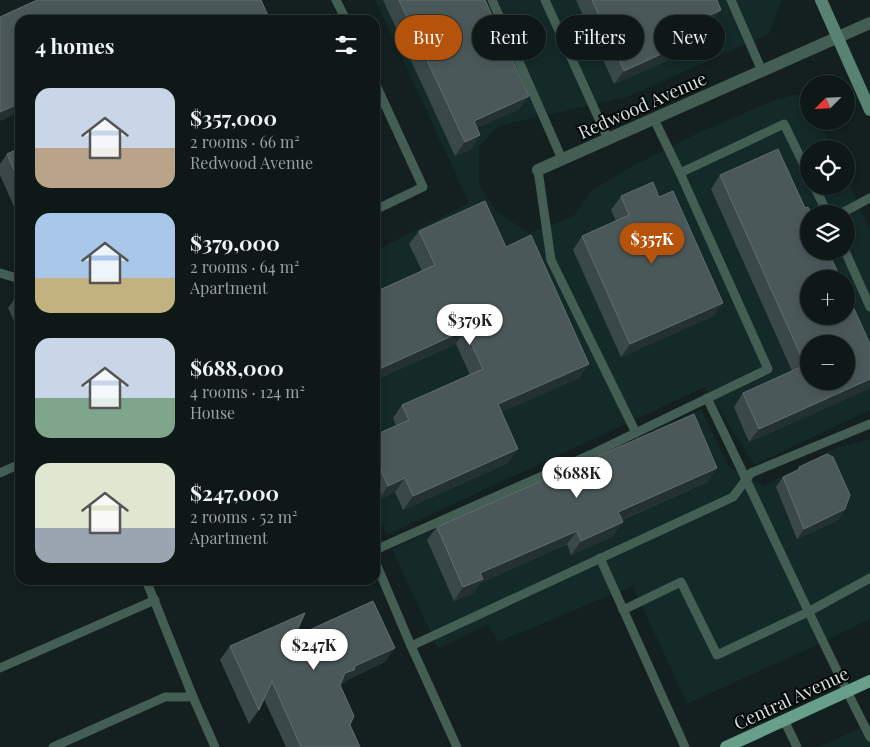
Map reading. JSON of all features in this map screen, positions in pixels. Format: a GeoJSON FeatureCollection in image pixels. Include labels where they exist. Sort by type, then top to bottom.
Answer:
{"type":"FeatureCollection","features":[{"type":"Feature","properties":{"kind":"main road","name":"Central Avenue"},"geometry":{"type":"LineString","coordinates":[[726,747],[742,744],[784,720],[870,681]]}},
{"type":"Feature","properties":{"kind":"street"},"geometry":{"type":"LineString","coordinates":[[821,0],[870,110]]}},
{"type":"Feature","properties":{"kind":"street","name":"Redwood Avenue"},"geometry":{"type":"LineString","coordinates":[[538,170],[870,22]]}},
{"type":"Feature","properties":{"kind":"lane"},"geometry":{"type":"LineString","coordinates":[[336,0],[344,15]]}},
{"type":"Feature","properties":{"kind":"lane"},"geometry":{"type":"LineString","coordinates":[[492,0],[562,159]]}},
{"type":"Feature","properties":{"kind":"lane"},"geometry":{"type":"LineString","coordinates":[[545,0],[608,139]]}},
{"type":"Feature","properties":{"kind":"lane"},"geometry":{"type":"LineString","coordinates":[[732,0],[762,71]]}},
{"type":"Feature","properties":{"kind":"lane"},"geometry":{"type":"LineString","coordinates":[[380,94],[423,187],[380,208]]}},
{"type":"Feature","properties":{"kind":"lane"},"geometry":{"type":"LineString","coordinates":[[380,548],[594,453],[768,369],[680,172],[654,119]]}},
{"type":"Feature","properties":{"kind":"lane"},"geometry":{"type":"LineString","coordinates":[[680,172],[784,124],[800,156]]}},
{"type":"Feature","properties":{"kind":"lane"},"geometry":{"type":"LineString","coordinates":[[538,170],[551,260],[636,433]]}},
{"type":"Feature","properties":{"kind":"lane"},"geometry":{"type":"LineString","coordinates":[[855,206],[870,198]]}},
{"type":"Feature","properties":{"kind":"lane"},"geometry":{"type":"LineString","coordinates":[[849,260],[870,307]]}},
{"type":"Feature","properties":{"kind":"lane"},"geometry":{"type":"LineString","coordinates":[[0,273],[15,278]]}},
{"type":"Feature","properties":{"kind":"lane"},"geometry":{"type":"LineString","coordinates":[[707,398],[747,479],[808,612],[870,737]]}},
{"type":"Feature","properties":{"kind":"lane"},"geometry":{"type":"LineString","coordinates":[[411,646],[733,497],[751,473],[870,424]]}},
{"type":"Feature","properties":{"kind":"lane"},"geometry":{"type":"LineString","coordinates":[[0,473],[15,466]]}},
{"type":"Feature","properties":{"kind":"lane"},"geometry":{"type":"LineString","coordinates":[[600,558],[685,747]]}},
{"type":"Feature","properties":{"kind":"lane"},"geometry":{"type":"LineString","coordinates":[[380,573],[457,747]]}},
{"type":"Feature","properties":{"kind":"lane"},"geometry":{"type":"LineString","coordinates":[[623,610],[681,582],[717,654],[808,612],[870,578]]}},
{"type":"Feature","properties":{"kind":"lane"},"geometry":{"type":"LineString","coordinates":[[148,585],[193,698],[215,747]]}},
{"type":"Feature","properties":{"kind":"lane"},"geometry":{"type":"LineString","coordinates":[[0,668],[155,600]]}},
{"type":"Feature","properties":{"kind":"lane"},"geometry":{"type":"LineString","coordinates":[[52,747],[164,697],[193,698]]}},
{"type":"Feature","properties":{"kind":"lane"},"geometry":{"type":"LineString","coordinates":[[784,720],[797,747]]}},
{"type":"Feature","properties":{"kind":"shaded area"},"geometry":{"type":"Polygon","coordinates":[[[375,0],[780,0],[781,2],[769,34],[725,54],[725,15],[654,15],[654,60],[710,60],[627,97],[498,126],[479,147],[479,184],[496,211],[529,233],[573,217],[591,191],[629,168],[696,134],[777,99],[800,94],[800,130],[823,130],[828,140],[800,140],[800,195],[854,195],[870,229],[870,410],[754,465],[705,387],[387,535],[380,520],[380,248],[469,203],[403,60],[462,60],[462,15],[395,15],[395,43],[375,0]]]}},
{"type":"Feature","properties":{"kind":"shaded area"},"geometry":{"type":"Polygon","coordinates":[[[701,409],[729,467],[764,486],[838,447],[870,439],[870,619],[687,704],[633,586],[498,642],[488,624],[438,649],[392,549],[701,409]]]}},
{"type":"Feature","properties":{"kind":"shaded area"},"geometry":{"type":"Polygon","coordinates":[[[870,724],[870,747],[818,747],[870,724]]]}},
{"type":"Feature","properties":{"kind":"building"},"geometry":{"type":"Polygon","coordinates":[[[37,0],[261,0],[268,15],[15,15],[15,105],[0,112],[0,17],[37,0]]]}},
{"type":"Feature","properties":{"kind":"building"},"geometry":{"type":"Polygon","coordinates":[[[399,0],[485,0],[492,15],[472,15],[472,60],[512,60],[529,96],[474,121],[480,135],[465,142],[427,60],[462,60],[462,15],[406,15],[399,0]]]}},
{"type":"Feature","properties":{"kind":"building"},"geometry":{"type":"Polygon","coordinates":[[[592,0],[717,0],[721,10],[710,15],[654,15],[654,57],[624,71],[619,60],[644,60],[644,15],[599,15],[592,0]]]}},
{"type":"Feature","properties":{"kind":"building"},"geometry":{"type":"Polygon","coordinates":[[[778,149],[804,205],[800,205],[800,260],[832,260],[837,270],[800,270],[800,325],[855,325],[855,311],[870,344],[870,379],[855,386],[855,335],[800,335],[800,354],[720,175],[778,149]]]}},
{"type":"Feature","properties":{"kind":"building"},"geometry":{"type":"Polygon","coordinates":[[[15,150],[15,172],[7,154],[15,150]]]}},
{"type":"Feature","properties":{"kind":"building"},"geometry":{"type":"Polygon","coordinates":[[[653,182],[659,197],[673,191],[723,303],[630,344],[582,236],[629,215],[621,196],[653,182]]]}},
{"type":"Feature","properties":{"kind":"building"},"geometry":{"type":"Polygon","coordinates":[[[485,201],[506,247],[531,235],[589,364],[498,404],[518,449],[413,496],[405,478],[388,486],[380,468],[380,433],[409,420],[402,405],[483,369],[465,330],[380,369],[380,290],[435,265],[419,231],[485,201]]]}},
{"type":"Feature","properties":{"kind":"building"},"geometry":{"type":"Polygon","coordinates":[[[800,367],[800,390],[846,390],[759,429],[743,393],[800,367]]]}},
{"type":"Feature","properties":{"kind":"building"},"geometry":{"type":"Polygon","coordinates":[[[694,414],[717,468],[618,512],[623,522],[581,541],[577,531],[480,573],[483,579],[463,587],[437,527],[694,414]]]}},
{"type":"Feature","properties":{"kind":"building"},"geometry":{"type":"Polygon","coordinates":[[[827,454],[833,457],[850,495],[845,509],[804,529],[783,477],[827,454]]]}},
{"type":"Feature","properties":{"kind":"building"},"geometry":{"type":"Polygon","coordinates":[[[373,601],[395,648],[355,666],[354,670],[345,673],[340,685],[354,716],[350,725],[360,747],[301,747],[272,681],[259,710],[230,646],[305,613],[294,637],[373,601]]]}}]}
